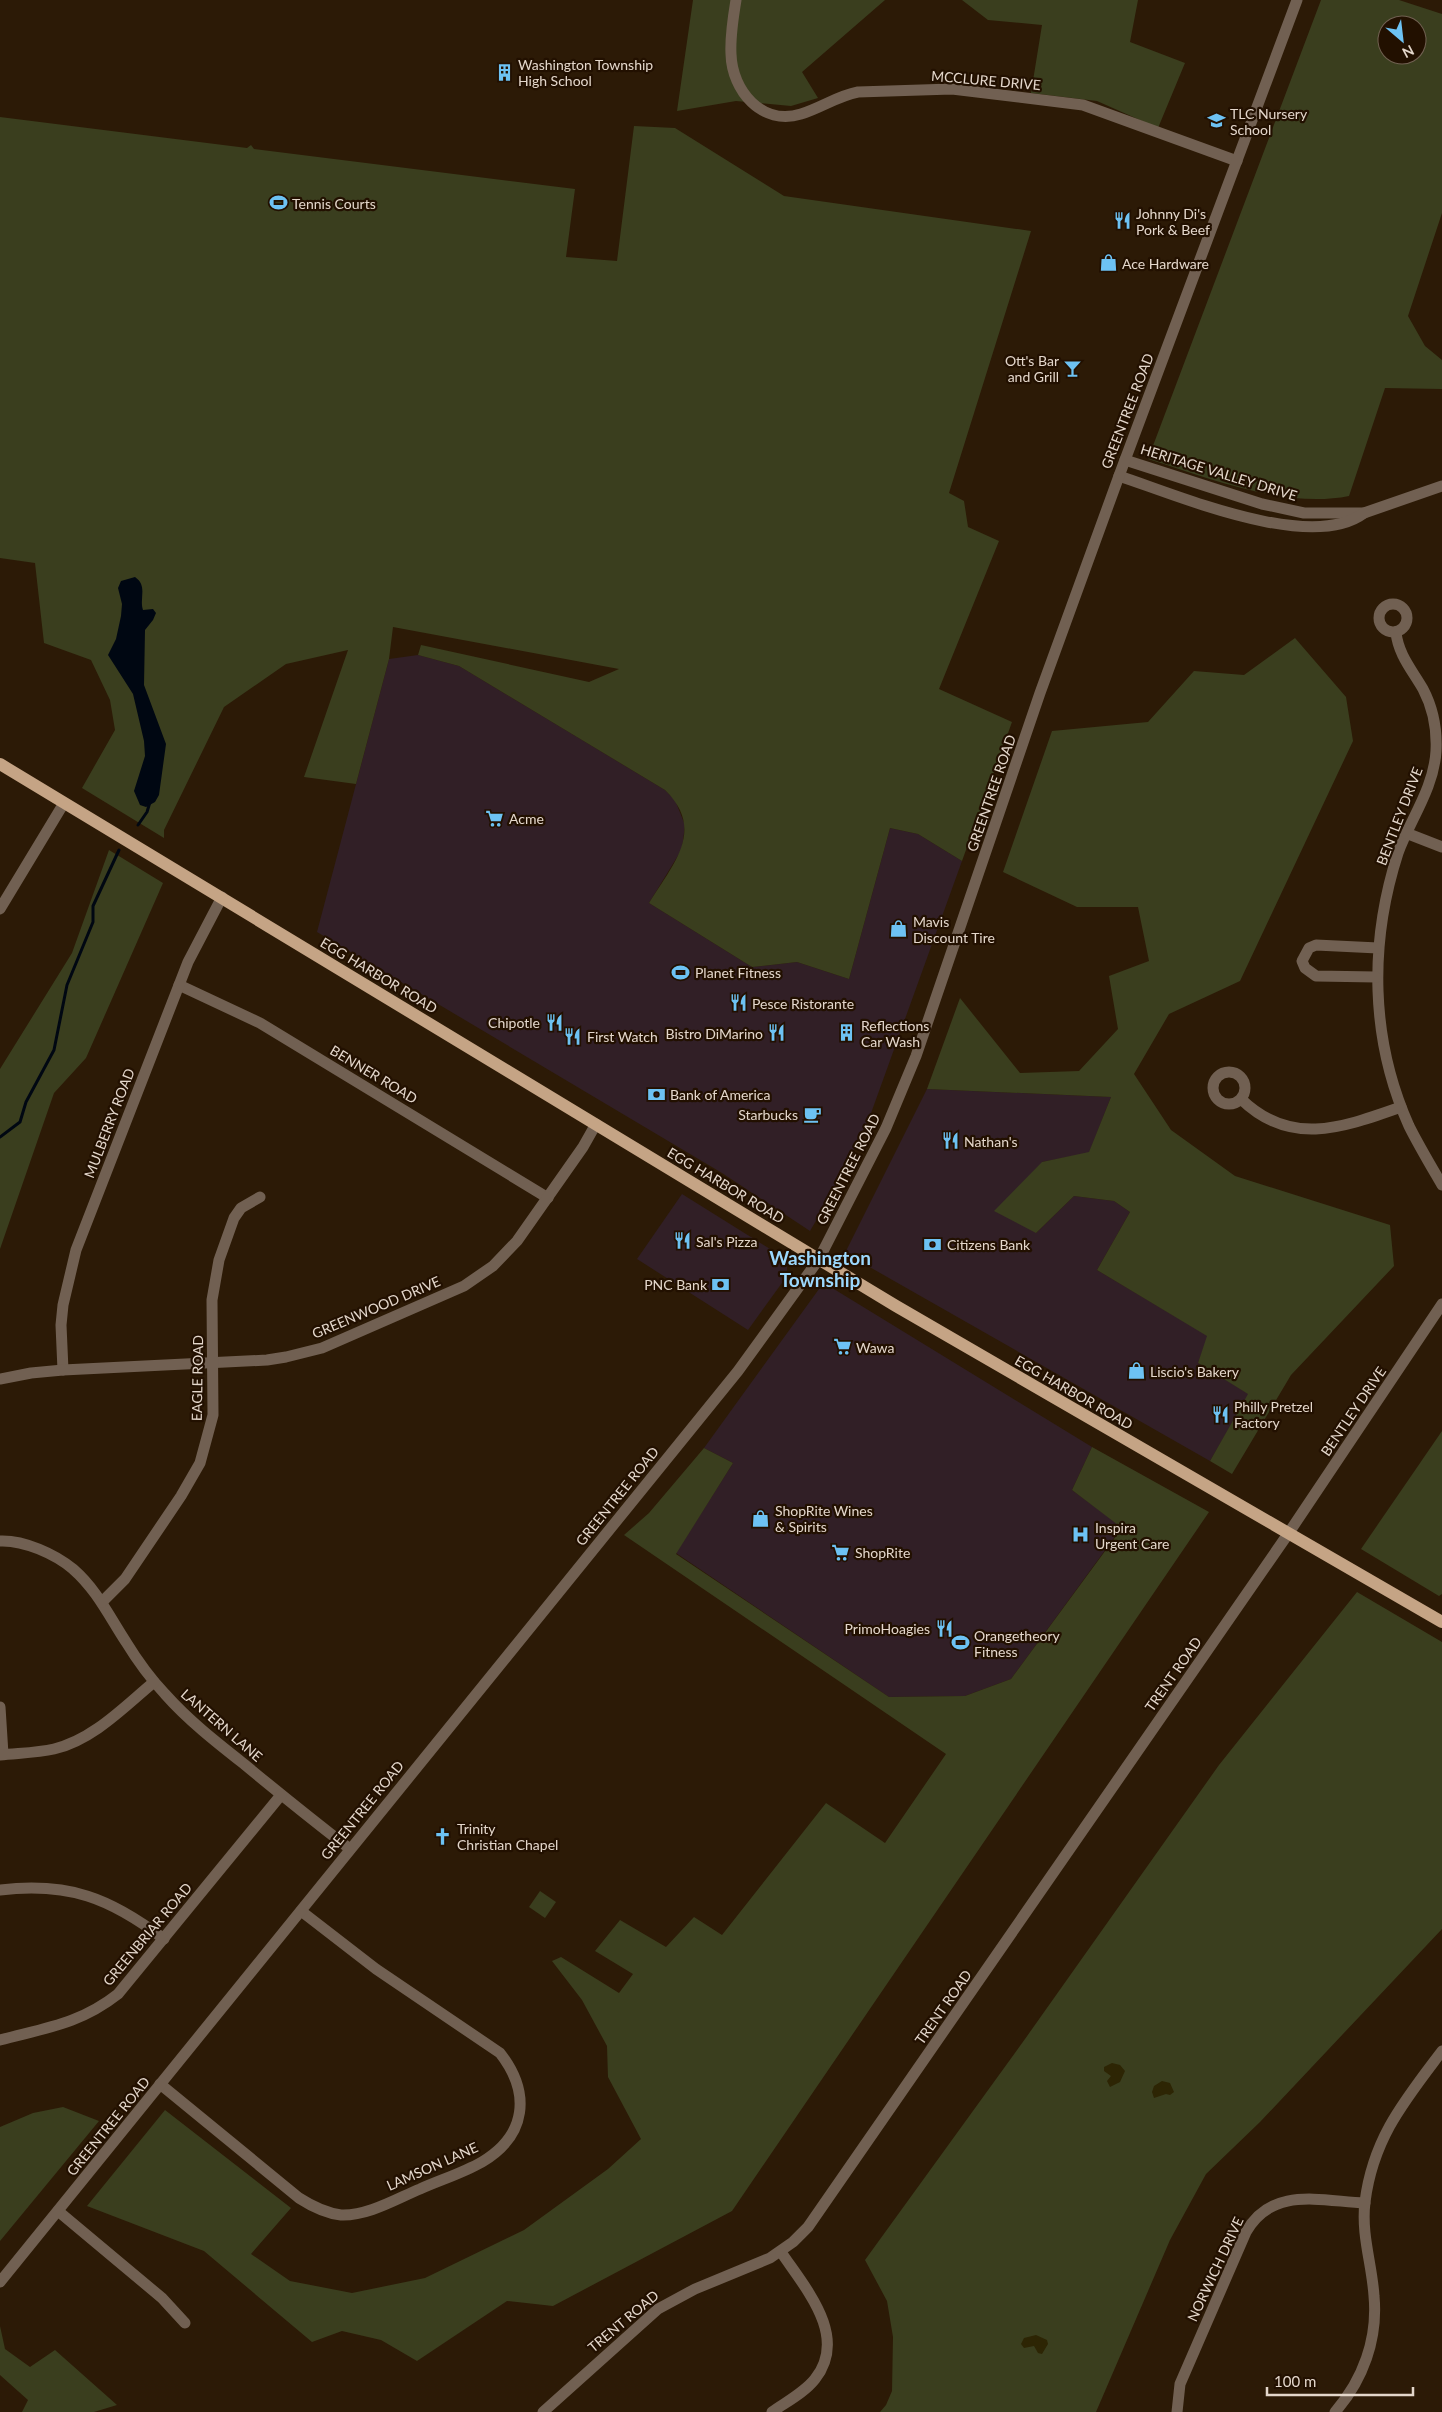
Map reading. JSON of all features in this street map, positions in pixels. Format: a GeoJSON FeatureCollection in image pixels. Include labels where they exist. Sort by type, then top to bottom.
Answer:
{"type":"FeatureCollection","features":[{"type":"Feature","properties":{"kind":"main road","name":"EGG HARBOR ROAD"},"geometry":{"type":"LineString","coordinates":[[0,764],[819,1259],[1442,1622]]}},
{"type":"Feature","properties":{"kind":"street","name":"MCCLURE DRIVE"},"geometry":{"type":"LineString","coordinates":[[736,0],[731,33],[731,56],[740,86],[746,98],[766,114],[782,117],[801,114],[843,95],[858,92],[952,90],[1061,101],[1082,105],[1112,114],[1237,161]]}},
{"type":"Feature","properties":{"kind":"street","name":"GREENTREE ROAD"},"geometry":{"type":"LineString","coordinates":[[0,2282],[738,1370],[819,1259],[879,1144],[916,1056],[1040,694],[1119,476],[1297,0]]}},
{"type":"Feature","properties":{"kind":"street","name":"HERITAGE VALLEY DRIVE"},"geometry":{"type":"LineString","coordinates":[[1125,460],[1284,510],[1315,514],[1364,513],[1442,486]]}},
{"type":"Feature","properties":{"kind":"street","name":"HERITAGE VALLEY DRIVE"},"geometry":{"type":"LineString","coordinates":[[1119,476],[1244,517],[1280,525],[1312,527],[1335,525],[1355,520],[1364,513]]}},
{"type":"Feature","properties":{"kind":"street","name":"BENTLEY DRIVE"},"geometry":{"type":"LineString","coordinates":[[1396,632],[1400,651],[1428,701],[1438,728],[1434,768],[1406,833],[1388,889],[1378,948],[1376,977],[1386,1053],[1401,1107],[1442,1186]]}},
{"type":"Feature","properties":{"kind":"street"},"geometry":{"type":"LineString","coordinates":[[0,909],[64,803]]}},
{"type":"Feature","properties":{"kind":"street"},"geometry":{"type":"LineString","coordinates":[[1406,833],[1442,847]]}},
{"type":"Feature","properties":{"kind":"street","name":"MULBERRY ROAD"},"geometry":{"type":"LineString","coordinates":[[63,1370],[61,1325],[64,1299],[76,1250],[192,953],[222,897]]}},
{"type":"Feature","properties":{"kind":"street"},"geometry":{"type":"LineString","coordinates":[[1376,977],[1316,976],[1305,968],[1302,961],[1309,948],[1316,945],[1378,948]]}},
{"type":"Feature","properties":{"kind":"street","name":"BENNER ROAD"},"geometry":{"type":"LineString","coordinates":[[179,986],[260,1023],[548,1198]]}},
{"type":"Feature","properties":{"kind":"street"},"geometry":{"type":"LineString","coordinates":[[1241,1099],[1271,1121],[1310,1130],[1349,1125],[1401,1107]]}},
{"type":"Feature","properties":{"kind":"street","name":"GREENWOOD DRIVE"},"geometry":{"type":"LineString","coordinates":[[0,1379],[63,1370],[277,1359],[322,1348],[464,1286],[502,1258],[517,1241],[548,1198],[596,1124]]}},
{"type":"Feature","properties":{"kind":"street","name":"EAGLE ROAD"},"geometry":{"type":"LineString","coordinates":[[102,1602],[125,1579],[181,1496],[200,1463],[213,1414],[212,1300],[219,1260],[234,1218],[241,1208],[260,1197]]}},
{"type":"Feature","properties":{"kind":"street","name":"BENTLEY DRIVE"},"geometry":{"type":"LineString","coordinates":[[1288,1534],[1442,1304]]}},
{"type":"Feature","properties":{"kind":"street","name":"TRENT ROAD"},"geometry":{"type":"LineString","coordinates":[[543,2412],[636,2326],[668,2302],[758,2264],[780,2252],[798,2237],[818,2213],[1288,1534]]}},
{"type":"Feature","properties":{"kind":"street","name":"LANTERN LANE"},"geometry":{"type":"LineString","coordinates":[[0,1541],[28,1546],[62,1562],[81,1577],[102,1602],[127,1644],[154,1682],[198,1727],[350,1849]]}},
{"type":"Feature","properties":{"kind":"street"},"geometry":{"type":"LineString","coordinates":[[0,1707],[2,1755],[56,1749],[99,1727],[154,1682]]}},
{"type":"Feature","properties":{"kind":"street","name":"GREENBRIAR ROAD"},"geometry":{"type":"LineString","coordinates":[[0,2040],[57,2027],[99,2008],[118,1994],[281,1795]]}},
{"type":"Feature","properties":{"kind":"street"},"geometry":{"type":"LineString","coordinates":[[0,1890],[32,1886],[58,1888],[88,1895],[121,1909],[164,1939]]}},
{"type":"Feature","properties":{"kind":"street","name":"LAMSON LANE"},"geometry":{"type":"LineString","coordinates":[[160,2084],[299,2198],[314,2208],[328,2213],[343,2215],[369,2210],[480,2163],[502,2147],[517,2123],[520,2110],[520,2095],[510,2066],[500,2053],[376,1969],[302,1911]]}},
{"type":"Feature","properties":{"kind":"street"},"geometry":{"type":"LineString","coordinates":[[1335,2412],[1358,2380],[1369,2351],[1373,2331],[1374,2296],[1365,2239],[1365,2204],[1373,2162],[1386,2130],[1402,2104],[1442,2051]]}},
{"type":"Feature","properties":{"kind":"street","name":"NORWICH DRIVE"},"geometry":{"type":"LineString","coordinates":[[1177,2412],[1180,2384],[1246,2232],[1258,2215],[1278,2202],[1293,2200],[1365,2204]]}},
{"type":"Feature","properties":{"kind":"street"},"geometry":{"type":"LineString","coordinates":[[58,2211],[162,2298],[185,2323]]}},
{"type":"Feature","properties":{"kind":"street"},"geometry":{"type":"LineString","coordinates":[[772,2412],[806,2389],[815,2379],[822,2368],[828,2347],[822,2316],[780,2252]]}},
{"type":"Feature","properties":{"kind":"shaded area"},"geometry":{"type":"Polygon","coordinates":[[[135,577],[142,588],[143,610],[153,609],[156,613],[145,630],[144,685],[166,744],[159,795],[155,802],[146,807],[140,805],[134,791],[145,756],[144,741],[133,694],[108,655],[116,639],[121,616],[122,604],[118,588],[121,581],[135,577]]]}},
{"type":"Feature","properties":{"kind":"shaded area"},"geometry":{"type":"Polygon","coordinates":[[[418,655],[459,666],[665,790],[675,800],[685,825],[682,849],[649,903],[752,967],[797,962],[849,979],[890,828],[918,834],[962,861],[870,1116],[837,1185],[810,1231],[722,1173],[317,932],[389,659],[418,655]]]}},
{"type":"Feature","properties":{"kind":"shaded area"},"geometry":{"type":"Polygon","coordinates":[[[927,1089],[1111,1097],[1089,1153],[1042,1162],[1036,1233],[1074,1196],[1114,1201],[1130,1212],[1097,1270],[1208,1336],[1198,1363],[1249,1394],[1210,1461],[845,1253],[927,1089]]]}},
{"type":"Feature","properties":{"kind":"shaded area"},"geometry":{"type":"Polygon","coordinates":[[[682,1194],[783,1257],[787,1267],[787,1276],[748,1330],[637,1259],[682,1194]]]}},
{"type":"Feature","properties":{"kind":"shaded area"},"geometry":{"type":"Polygon","coordinates":[[[829,1286],[1092,1447],[1072,1490],[1122,1527],[1011,1679],[965,1696],[889,1697],[676,1553],[733,1463],[704,1448],[819,1289],[829,1286]]]}},
{"type":"Feature","properties":{"kind":"green space"},"geometry":{"type":"Polygon","coordinates":[[[693,0],[885,0],[802,72],[818,98],[791,106],[736,101],[677,111],[693,0]]]}},
{"type":"Feature","properties":{"kind":"green space"},"geometry":{"type":"Polygon","coordinates":[[[962,0],[1138,0],[1130,42],[1185,63],[1158,128],[1097,101],[1031,93],[1042,25],[988,20],[962,0]]]}},
{"type":"Feature","properties":{"kind":"green space"},"geometry":{"type":"Polygon","coordinates":[[[1321,0],[1399,0],[1442,14],[1442,213],[1408,316],[1425,346],[1442,360],[1442,389],[1385,388],[1349,496],[1324,499],[1299,498],[1273,495],[1222,482],[1148,459],[1321,0]]]}},
{"type":"Feature","properties":{"kind":"green space"},"geometry":{"type":"Polygon","coordinates":[[[0,117],[247,148],[251,145],[254,149],[575,189],[566,257],[617,261],[634,126],[675,128],[784,196],[1031,231],[949,493],[964,501],[968,527],[999,541],[939,689],[1012,722],[962,861],[918,834],[890,828],[849,979],[797,962],[752,967],[649,903],[675,861],[684,833],[683,819],[677,805],[665,790],[459,666],[418,655],[421,645],[589,682],[619,669],[393,627],[389,659],[356,784],[304,777],[348,650],[286,664],[224,707],[164,830],[164,838],[82,788],[115,730],[110,700],[91,660],[44,643],[35,563],[0,558],[0,117]]]}},
{"type":"Feature","properties":{"kind":"green space"},"geometry":{"type":"Polygon","coordinates":[[[1295,638],[1346,697],[1353,741],[1240,981],[1169,1014],[1134,1074],[1171,1130],[1235,1176],[1390,1225],[1394,1266],[1291,1375],[1232,1474],[1210,1461],[1248,1394],[1198,1363],[1207,1336],[1097,1270],[1130,1212],[1114,1201],[1074,1196],[1036,1233],[994,1211],[1042,1162],[1089,1152],[1111,1097],[927,1089],[960,998],[1020,1073],[1079,1071],[1118,1029],[1109,976],[1149,961],[1138,907],[1077,907],[1003,872],[1052,731],[1148,722],[1194,671],[1244,675],[1295,638]]]}},
{"type":"Feature","properties":{"kind":"green space"},"geometry":{"type":"Polygon","coordinates":[[[109,850],[163,883],[86,1058],[54,1093],[0,1249],[0,1069],[72,953],[109,850]]]}},
{"type":"Feature","properties":{"kind":"green space"},"geometry":{"type":"Polygon","coordinates":[[[1442,1431],[1442,1594],[1439,1596],[1361,1549],[1442,1431]]]}},
{"type":"Feature","properties":{"kind":"green space"},"geometry":{"type":"Polygon","coordinates":[[[1092,1447],[1209,1512],[732,2211],[553,2306],[507,2301],[417,2361],[381,2340],[342,2331],[312,2342],[204,2251],[87,2206],[165,2110],[291,2208],[251,2254],[290,2281],[352,2293],[425,2278],[524,2230],[608,2169],[641,2139],[608,2077],[607,2046],[582,2000],[552,1961],[561,1957],[619,1993],[633,1974],[595,1951],[620,1920],[666,1947],[694,1917],[722,1935],[826,1803],[885,1843],[946,1754],[624,1535],[649,1513],[704,1448],[733,1463],[676,1554],[889,1697],[965,1696],[1011,1679],[1122,1528],[1072,1490],[1092,1447]]]}},
{"type":"Feature","properties":{"kind":"green space"},"geometry":{"type":"Polygon","coordinates":[[[1357,1592],[1442,1642],[1442,1929],[1260,2122],[1206,2174],[1170,2240],[1096,2412],[880,2412],[886,2405],[892,2391],[893,2337],[887,2301],[865,2260],[1025,2039],[1219,1765],[1357,1592]]]}},
{"type":"Feature","properties":{"kind":"green space"},"geometry":{"type":"Polygon","coordinates":[[[540,1891],[556,1902],[545,1918],[529,1907],[540,1891]]]}},
{"type":"Feature","properties":{"kind":"green space"},"geometry":{"type":"Polygon","coordinates":[[[63,2107],[99,2121],[0,2241],[0,2127],[33,2113],[63,2107]]]}},
{"type":"Feature","properties":{"kind":"green space"},"geometry":{"type":"Polygon","coordinates":[[[0,2326],[5,2349],[30,2367],[55,2350],[117,2405],[94,2412],[22,2412],[28,2400],[0,2375],[0,2326]]]}},
{"type":"Feature","properties":{"kind":"sand"},"geometry":{"type":"Polygon","coordinates":[[[1112,2063],[1120,2065],[1125,2071],[1120,2082],[1110,2087],[1107,2081],[1111,2076],[1104,2071],[1104,2067],[1112,2063]]]}},
{"type":"Feature","properties":{"kind":"sand"},"geometry":{"type":"Polygon","coordinates":[[[1162,2081],[1170,2083],[1174,2092],[1170,2095],[1166,2094],[1154,2098],[1152,2092],[1154,2086],[1162,2081]]]}},
{"type":"Feature","properties":{"kind":"sand"},"geometry":{"type":"Polygon","coordinates":[[[1036,2335],[1047,2340],[1048,2344],[1042,2354],[1038,2353],[1034,2346],[1024,2348],[1021,2344],[1024,2338],[1036,2335]]]}},
{"type":"Feature","properties":{"kind":"waterway"},"geometry":{"type":"LineString","coordinates":[[138,825],[147,812],[150,802]]}},
{"type":"Feature","properties":{"kind":"waterway"},"geometry":{"type":"LineString","coordinates":[[0,1137],[20,1122],[26,1102],[54,1050],[67,985],[93,922],[93,906],[119,850]]}},
{"type":"Feature","properties":{"kind":"place","name":"Washington Township High School"},"geometry":{"type":"Point","coordinates":[504,72]}},
{"type":"Feature","properties":{"kind":"place","name":"TLC Nursery School"},"geometry":{"type":"Point","coordinates":[1216,121]}},
{"type":"Feature","properties":{"kind":"place","name":"Tennis Courts"},"geometry":{"type":"Point","coordinates":[278,203]}},
{"type":"Feature","properties":{"kind":"place","name":"Johnny Di's Pork & Beef"},"geometry":{"type":"Point","coordinates":[1122,221]}},
{"type":"Feature","properties":{"kind":"place","name":"Ace Hardware"},"geometry":{"type":"Point","coordinates":[1108,263]}},
{"type":"Feature","properties":{"kind":"place","name":"Ott's Bar and Grill"},"geometry":{"type":"Point","coordinates":[1073,368]}},
{"type":"Feature","properties":{"kind":"place","name":"Acme"},"geometry":{"type":"Point","coordinates":[495,818]}},
{"type":"Feature","properties":{"kind":"place","name":"Mavis Discount Tire"},"geometry":{"type":"Point","coordinates":[899,929]}},
{"type":"Feature","properties":{"kind":"place","name":"Planet Fitness"},"geometry":{"type":"Point","coordinates":[681,972]}},
{"type":"Feature","properties":{"kind":"place","name":"Pesce Ristorante"},"geometry":{"type":"Point","coordinates":[738,1003]}},
{"type":"Feature","properties":{"kind":"place","name":"Chipotle"},"geometry":{"type":"Point","coordinates":[554,1022]}},
{"type":"Feature","properties":{"kind":"place","name":"Bistro DiMarino"},"geometry":{"type":"Point","coordinates":[777,1033]}},
{"type":"Feature","properties":{"kind":"place","name":"Reflections Car Wash"},"geometry":{"type":"Point","coordinates":[847,1033]}},
{"type":"Feature","properties":{"kind":"place","name":"First Watch"},"geometry":{"type":"Point","coordinates":[573,1036]}},
{"type":"Feature","properties":{"kind":"place","name":"Bank of America"},"geometry":{"type":"Point","coordinates":[656,1094]}},
{"type":"Feature","properties":{"kind":"place","name":"Starbucks"},"geometry":{"type":"Point","coordinates":[812,1114]}},
{"type":"Feature","properties":{"kind":"place","name":"Nathan's"},"geometry":{"type":"Point","coordinates":[950,1141]}},
{"type":"Feature","properties":{"kind":"place","name":"Sal's Pizza"},"geometry":{"type":"Point","coordinates":[682,1241]}},
{"type":"Feature","properties":{"kind":"place","name":"Citizens Bank"},"geometry":{"type":"Point","coordinates":[933,1244]}},
{"type":"Feature","properties":{"kind":"place","name":"PNC Bank"},"geometry":{"type":"Point","coordinates":[721,1284]}},
{"type":"Feature","properties":{"kind":"place","name":"Wawa"},"geometry":{"type":"Point","coordinates":[842,1347]}},
{"type":"Feature","properties":{"kind":"place","name":"Liscio's Bakery"},"geometry":{"type":"Point","coordinates":[1136,1371]}},
{"type":"Feature","properties":{"kind":"place","name":"Philly Pretzel Factory"},"geometry":{"type":"Point","coordinates":[1220,1414]}},
{"type":"Feature","properties":{"kind":"place","name":"ShopRite Wines & Spirits"},"geometry":{"type":"Point","coordinates":[761,1518]}},
{"type":"Feature","properties":{"kind":"place","name":"Inspira Urgent Care"},"geometry":{"type":"Point","coordinates":[1081,1535]}},
{"type":"Feature","properties":{"kind":"place","name":"ShopRite"},"geometry":{"type":"Point","coordinates":[841,1552]}},
{"type":"Feature","properties":{"kind":"place","name":"PrimoHoagies"},"geometry":{"type":"Point","coordinates":[944,1628]}},
{"type":"Feature","properties":{"kind":"place","name":"Orangetheory Fitness"},"geometry":{"type":"Point","coordinates":[960,1643]}},
{"type":"Feature","properties":{"kind":"place","name":"Trinity Christian Chapel"},"geometry":{"type":"Point","coordinates":[443,1836]}},
{"type":"Feature","properties":{"kind":"district","name":"Washington Township"},"geometry":{"type":"Point","coordinates":[820,1268]}}]}
